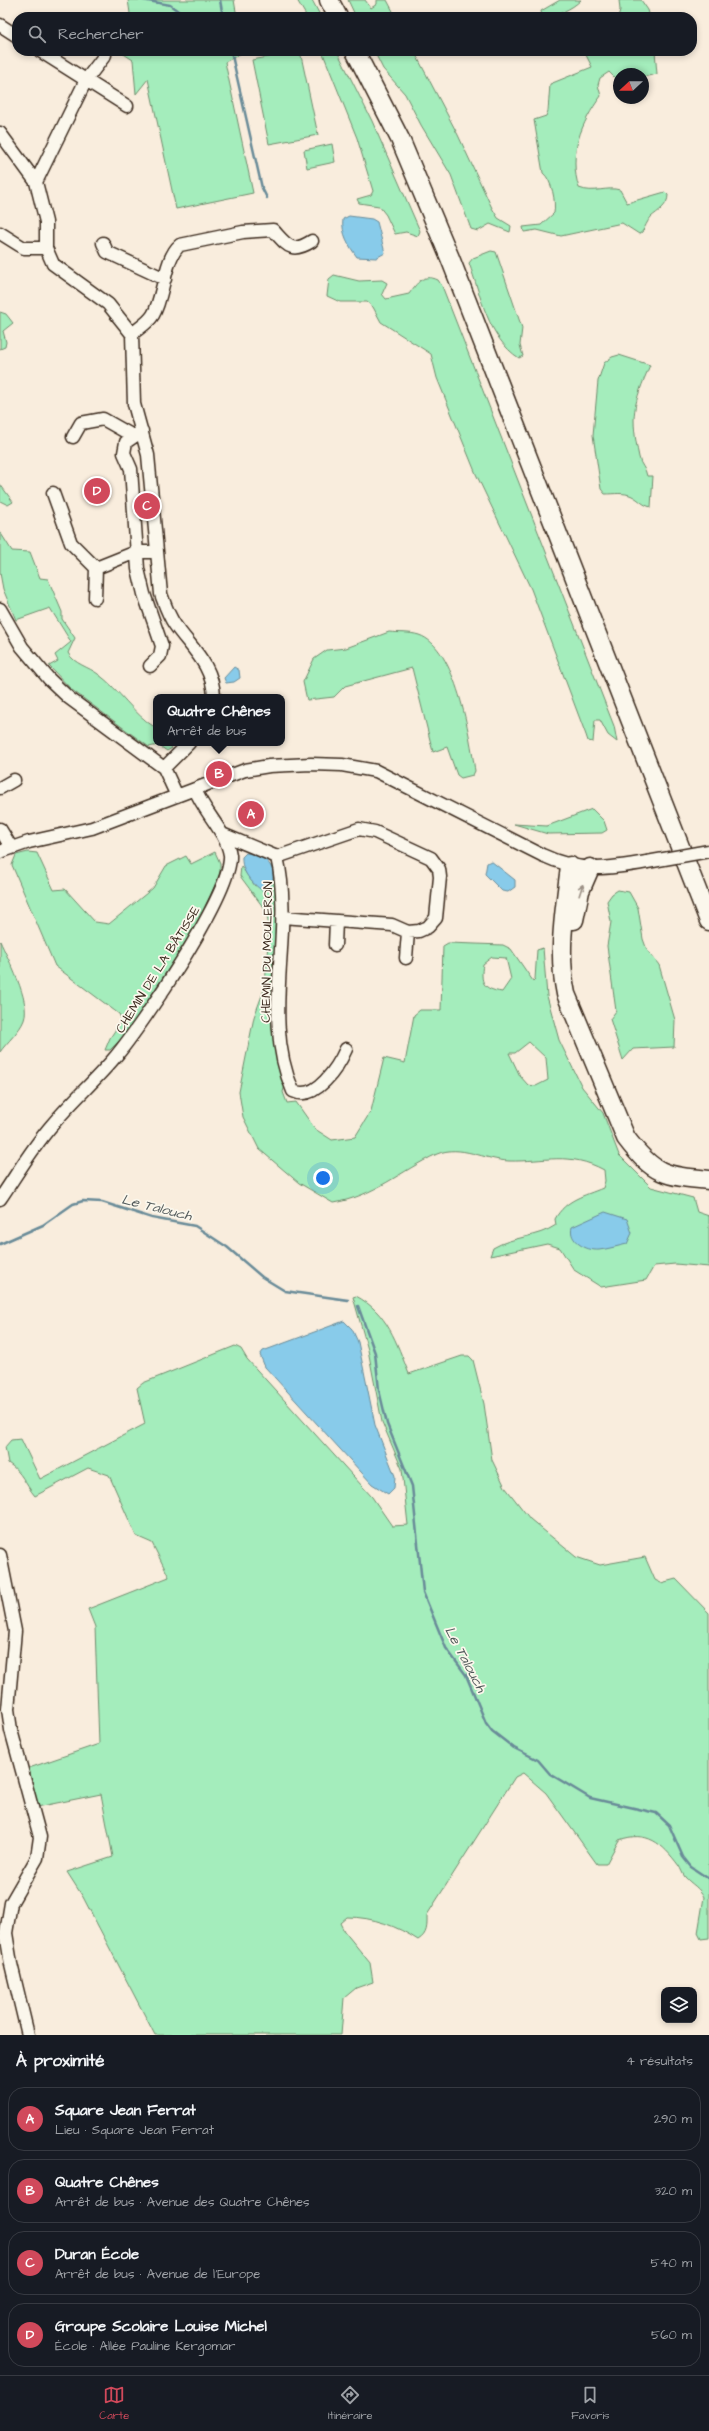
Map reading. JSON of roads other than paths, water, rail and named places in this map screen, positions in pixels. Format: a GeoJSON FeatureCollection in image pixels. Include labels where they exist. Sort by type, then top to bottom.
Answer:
{"type":"FeatureCollection","features":[{"type":"Feature","properties":{"kind":"highway"},"geometry":{"type":"LineString","coordinates":[[329,0],[335,12]]}},
{"type":"Feature","properties":{"kind":"highway"},"geometry":{"type":"LineString","coordinates":[[358,56],[400,139],[450,258],[709,921]]}},
{"type":"Feature","properties":{"kind":"highway"},"geometry":{"type":"LineString","coordinates":[[570,866],[561,950],[562,973],[566,994],[626,1138],[641,1158],[656,1170],[676,1176],[709,1180]]}},
{"type":"Feature","properties":{"kind":"highway"},"geometry":{"type":"LineString","coordinates":[[590,868],[580,891],[569,953],[572,983],[578,1001],[631,1128],[643,1147],[660,1162],[680,1171],[709,1170]]}},
{"type":"Feature","properties":{"kind":"street"},"geometry":{"type":"LineString","coordinates":[[0,25],[12,33]]}},
{"type":"Feature","properties":{"kind":"street"},"geometry":{"type":"LineString","coordinates":[[48,56],[128,106]]}},
{"type":"Feature","properties":{"kind":"street"},"geometry":{"type":"LineString","coordinates":[[36,182],[86,80],[104,56]]}},
{"type":"Feature","properties":{"kind":"street"},"geometry":{"type":"LineString","coordinates":[[0,134],[36,182],[46,222],[46,248],[53,264],[108,304],[118,314],[132,334],[132,386],[137,433],[149,463],[161,594],[167,611],[175,625],[203,659],[214,688],[214,694]]}},
{"type":"Feature","properties":{"kind":"street"},"geometry":{"type":"LineString","coordinates":[[132,334],[152,316],[174,254],[178,247],[184,244],[243,232],[273,230],[289,246],[294,248],[299,249],[312,241]]}},
{"type":"Feature","properties":{"kind":"street"},"geometry":{"type":"LineString","coordinates":[[0,233],[24,248],[46,248]]}},
{"type":"Feature","properties":{"kind":"street"},"geometry":{"type":"LineString","coordinates":[[103,243],[107,252],[165,278]]}},
{"type":"Feature","properties":{"kind":"street"},"geometry":{"type":"LineString","coordinates":[[73,436],[81,422],[99,419],[137,433]]}},
{"type":"Feature","properties":{"kind":"street"},"geometry":{"type":"LineString","coordinates":[[137,433],[126,442],[124,453],[130,469],[136,552],[144,594],[162,646],[160,656],[150,666]]}},
{"type":"Feature","properties":{"kind":"street"},"geometry":{"type":"LineString","coordinates":[[53,493],[71,543],[96,568],[95,598]]}},
{"type":"Feature","properties":{"kind":"street"},"geometry":{"type":"LineString","coordinates":[[96,568],[136,552],[156,552]]}},
{"type":"Feature","properties":{"kind":"street"},"geometry":{"type":"LineString","coordinates":[[0,609],[22,647],[49,679],[81,707],[164,768],[177,796]]}},
{"type":"Feature","properties":{"kind":"street"},"geometry":{"type":"LineString","coordinates":[[164,768],[186,746]]}},
{"type":"Feature","properties":{"kind":"street"},"geometry":{"type":"LineString","coordinates":[[0,852],[12,847],[92,828],[246,770],[269,766],[311,764],[358,768],[391,778],[542,855],[570,866],[601,869],[709,851]]}},
{"type":"Feature","properties":{"kind":"street"},"geometry":{"type":"LineString","coordinates":[[0,788],[14,780]]}},
{"type":"Feature","properties":{"kind":"street","name":"CHEMIN DE LA BÂTISSE"},"geometry":{"type":"LineString","coordinates":[[0,1199],[52,1125],[116,1056],[132,1035],[202,927],[228,876],[230,855],[222,834],[200,804],[195,789]]}},
{"type":"Feature","properties":{"kind":"street"},"geometry":{"type":"LineString","coordinates":[[0,829],[12,847]]}},
{"type":"Feature","properties":{"kind":"street"},"geometry":{"type":"LineString","coordinates":[[222,834],[277,857],[359,829],[375,832],[431,858],[439,869],[440,877],[436,918],[426,929],[408,932],[392,925],[282,917]]}},
{"type":"Feature","properties":{"kind":"street","name":"CHEMIN DU MOULERON"},"geometry":{"type":"LineString","coordinates":[[277,857],[282,879],[282,917],[277,999],[279,1036],[293,1091],[299,1094],[325,1082],[339,1065],[346,1049]]}},
{"type":"Feature","properties":{"kind":"street"},"geometry":{"type":"LineString","coordinates":[[335,945],[336,921]]}},
{"type":"Feature","properties":{"kind":"street"},"geometry":{"type":"LineString","coordinates":[[406,958],[408,932]]}},
{"type":"Feature","properties":{"kind":"street"},"geometry":{"type":"LineString","coordinates":[[0,1555],[15,1631],[8,1709],[11,1730],[40,1837],[37,1858],[11,1903],[6,1933],[11,1964],[28,2035]]}},
{"type":"Feature","properties":{"kind":"water"},"geometry":{"type":"Polygon","coordinates":[[[349,216],[372,219],[377,222],[385,253],[376,258],[357,257],[344,234],[343,229],[343,219],[349,216]]]}},
{"type":"Feature","properties":{"kind":"water"},"geometry":{"type":"Polygon","coordinates":[[[234,667],[239,670],[240,678],[234,682],[226,683],[224,678],[234,667]]]}},
{"type":"Feature","properties":{"kind":"water"},"geometry":{"type":"Polygon","coordinates":[[[246,853],[260,856],[270,865],[273,877],[271,884],[266,890],[263,891],[259,888],[245,872],[242,857],[246,853]]]}},
{"type":"Feature","properties":{"kind":"water"},"geometry":{"type":"Polygon","coordinates":[[[491,861],[515,880],[515,887],[508,892],[502,891],[485,874],[487,863],[491,861]]]}},
{"type":"Feature","properties":{"kind":"water"},"geometry":{"type":"Polygon","coordinates":[[[605,1212],[627,1219],[632,1233],[627,1244],[594,1250],[584,1247],[575,1241],[571,1232],[572,1227],[605,1212]]]}},
{"type":"Feature","properties":{"kind":"water"},"geometry":{"type":"Polygon","coordinates":[[[344,1321],[352,1329],[358,1342],[375,1425],[395,1476],[394,1488],[388,1494],[372,1484],[265,1367],[260,1355],[263,1351],[344,1321]]]}},
{"type":"Feature","properties":{"kind":"waterway"},"geometry":{"type":"LineString","coordinates":[[143,0],[170,5],[179,12]]}},
{"type":"Feature","properties":{"kind":"waterway"},"geometry":{"type":"LineString","coordinates":[[220,0],[222,12]]}},
{"type":"Feature","properties":{"kind":"waterway"},"geometry":{"type":"LineString","coordinates":[[232,56],[262,188],[267,198]]}},
{"type":"Feature","properties":{"kind":"waterway","name":"Le Talouch"},"geometry":{"type":"LineString","coordinates":[[0,1244],[43,1225],[73,1204],[83,1201],[102,1202],[152,1218],[195,1226],[227,1247],[262,1277],[285,1291],[348,1300]]}},
{"type":"Feature","properties":{"kind":"waterway","name":"Le Talouch"},"geometry":{"type":"LineString","coordinates":[[358,1306],[375,1353],[379,1390],[387,1424],[412,1486],[423,1592],[446,1648],[466,1675],[486,1723],[492,1731],[514,1748],[538,1760],[550,1774],[590,1798],[656,1813],[669,1825],[683,1857],[691,1867],[709,1879]]}},
{"type":"Feature","properties":{"kind":"place","name":"Groupe Scolaire Louise Michel"},"geometry":{"type":"Point","coordinates":[97,491]}},
{"type":"Feature","properties":{"kind":"place","name":"Duran École"},"geometry":{"type":"Point","coordinates":[147,506]}},
{"type":"Feature","properties":{"kind":"place","name":"Quatre Chênes"},"geometry":{"type":"Point","coordinates":[219,774]}},
{"type":"Feature","properties":{"kind":"place","name":"Square Jean Ferrat"},"geometry":{"type":"Point","coordinates":[251,814]}}]}
